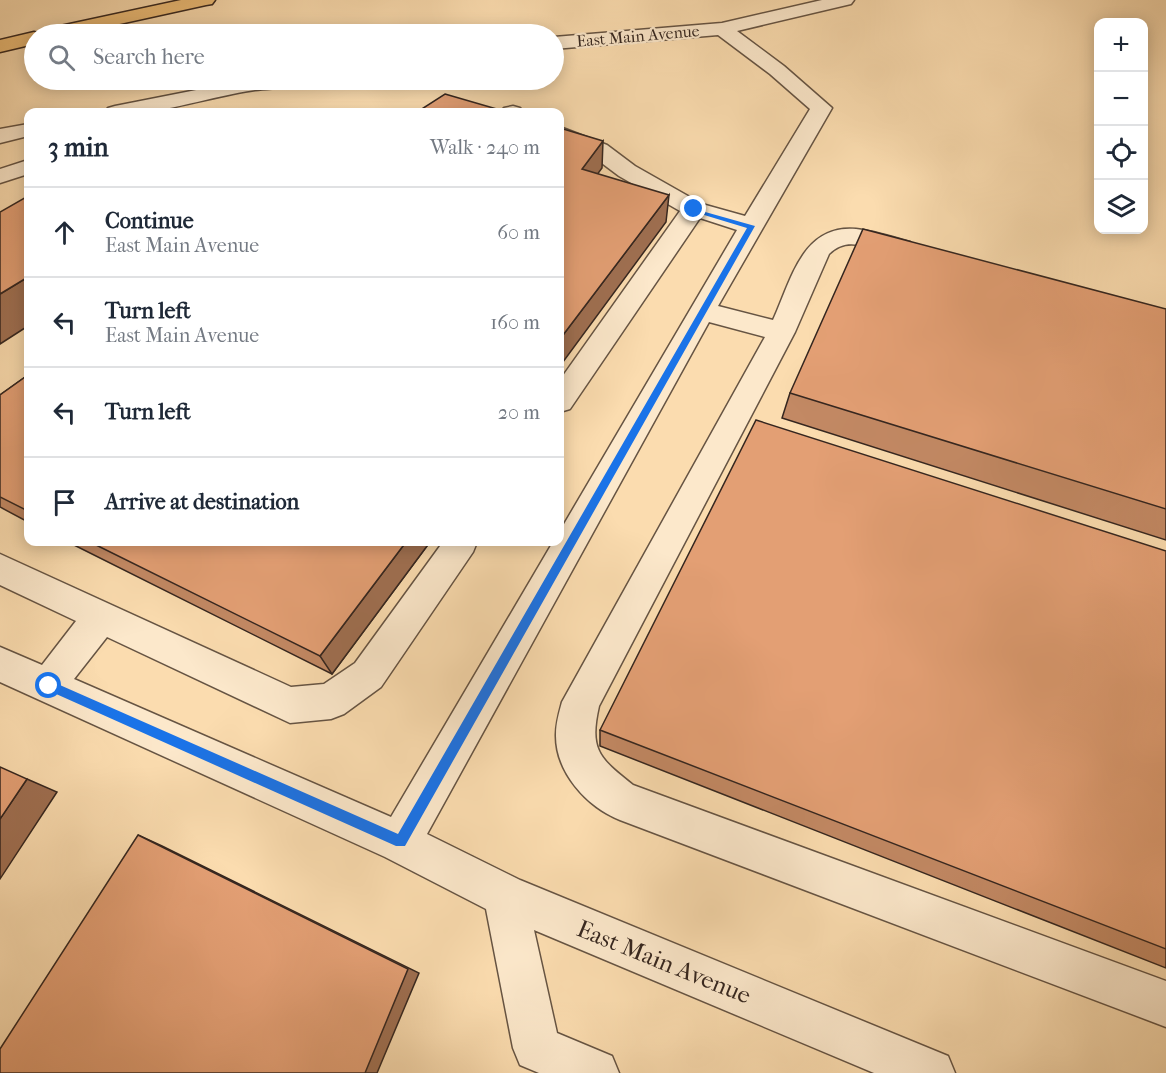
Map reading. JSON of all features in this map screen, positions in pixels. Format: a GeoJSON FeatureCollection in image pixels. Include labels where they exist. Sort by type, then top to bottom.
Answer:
{"type":"FeatureCollection","features":[{"type":"Feature","properties":{"kind":"main road"},"geometry":{"type":"LineString","coordinates":[[97,24],[207,0]]}},
{"type":"Feature","properties":{"kind":"main road"},"geometry":{"type":"LineString","coordinates":[[0,46],[24,40]]}},
{"type":"Feature","properties":{"kind":"street","name":"East Main Avenue"},"geometry":{"type":"LineString","coordinates":[[564,42],[722,29],[764,12],[846,0]]}},
{"type":"Feature","properties":{"kind":"street","name":"East Main Avenue"},"geometry":{"type":"LineString","coordinates":[[400,842],[702,311],[821,108],[777,70],[722,29]]}},
{"type":"Feature","properties":{"kind":"street"},"geometry":{"type":"LineString","coordinates":[[135,108],[225,90]]}},
{"type":"Feature","properties":{"kind":"street"},"geometry":{"type":"LineString","coordinates":[[214,108],[273,90]]}},
{"type":"Feature","properties":{"kind":"street"},"geometry":{"type":"LineString","coordinates":[[0,136],[24,131]]}},
{"type":"Feature","properties":{"kind":"street"},"geometry":{"type":"LineString","coordinates":[[564,135],[599,150],[627,171],[694,209],[751,226]]}},
{"type":"Feature","properties":{"kind":"street"},"geometry":{"type":"LineString","coordinates":[[0,176],[24,168]]}},
{"type":"Feature","properties":{"kind":"street"},"geometry":{"type":"LineString","coordinates":[[564,395],[694,209]]}},
{"type":"Feature","properties":{"kind":"street"},"geometry":{"type":"LineString","coordinates":[[920,253],[848,236],[836,236],[825,241],[818,250],[781,332],[746,420],[581,702],[574,725],[577,756],[598,783],[620,800],[1166,1004]]}},
{"type":"Feature","properties":{"kind":"street"},"geometry":{"type":"LineString","coordinates":[[702,311],[781,332]]}},
{"type":"Feature","properties":{"kind":"street"},"geometry":{"type":"LineString","coordinates":[[0,569],[290,705],[331,701],[368,675],[458,546]]}},
{"type":"Feature","properties":{"kind":"street"},"geometry":{"type":"LineString","coordinates":[[49,686],[67,658],[102,617]]}},
{"type":"Feature","properties":{"kind":"street","name":"East Main Avenue"},"geometry":{"type":"LineString","coordinates":[[0,664],[400,842],[505,897],[932,1073]]}},
{"type":"Feature","properties":{"kind":"street"},"geometry":{"type":"LineString","coordinates":[[505,897],[537,1048],[596,1073]]}},
{"type":"Feature","properties":{"kind":"building"},"geometry":{"type":"Polygon","coordinates":[[[445,94],[493,108],[423,108],[445,94]]]}},
{"type":"Feature","properties":{"kind":"building"},"geometry":{"type":"Polygon","coordinates":[[[564,129],[603,141],[582,169],[669,195],[564,334],[564,129]]]}},
{"type":"Feature","properties":{"kind":"building"},"geometry":{"type":"Polygon","coordinates":[[[24,198],[24,279],[0,294],[0,212],[24,198]]]}},
{"type":"Feature","properties":{"kind":"building"},"geometry":{"type":"Polygon","coordinates":[[[863,229],[1166,309],[1166,509],[790,393],[863,229]]]}},
{"type":"Feature","properties":{"kind":"building"},"geometry":{"type":"Polygon","coordinates":[[[24,378],[24,509],[0,497],[0,395],[24,378]]]}},
{"type":"Feature","properties":{"kind":"building"},"geometry":{"type":"Polygon","coordinates":[[[756,420],[1166,551],[1166,949],[600,730],[756,420]]]}},
{"type":"Feature","properties":{"kind":"building"},"geometry":{"type":"Polygon","coordinates":[[[98,546],[403,546],[320,656],[98,546]]]}},
{"type":"Feature","properties":{"kind":"building"},"geometry":{"type":"Polygon","coordinates":[[[0,767],[27,779],[0,819],[0,767]]]}},
{"type":"Feature","properties":{"kind":"building"},"geometry":{"type":"Polygon","coordinates":[[[138,835],[408,969],[365,1073],[0,1073],[0,1049],[138,835]]]}},
{"type":"Feature","properties":{"kind":"route"},"geometry":{"type":"LineString","coordinates":[[49,686],[400,842],[751,226],[694,209]]}}]}
